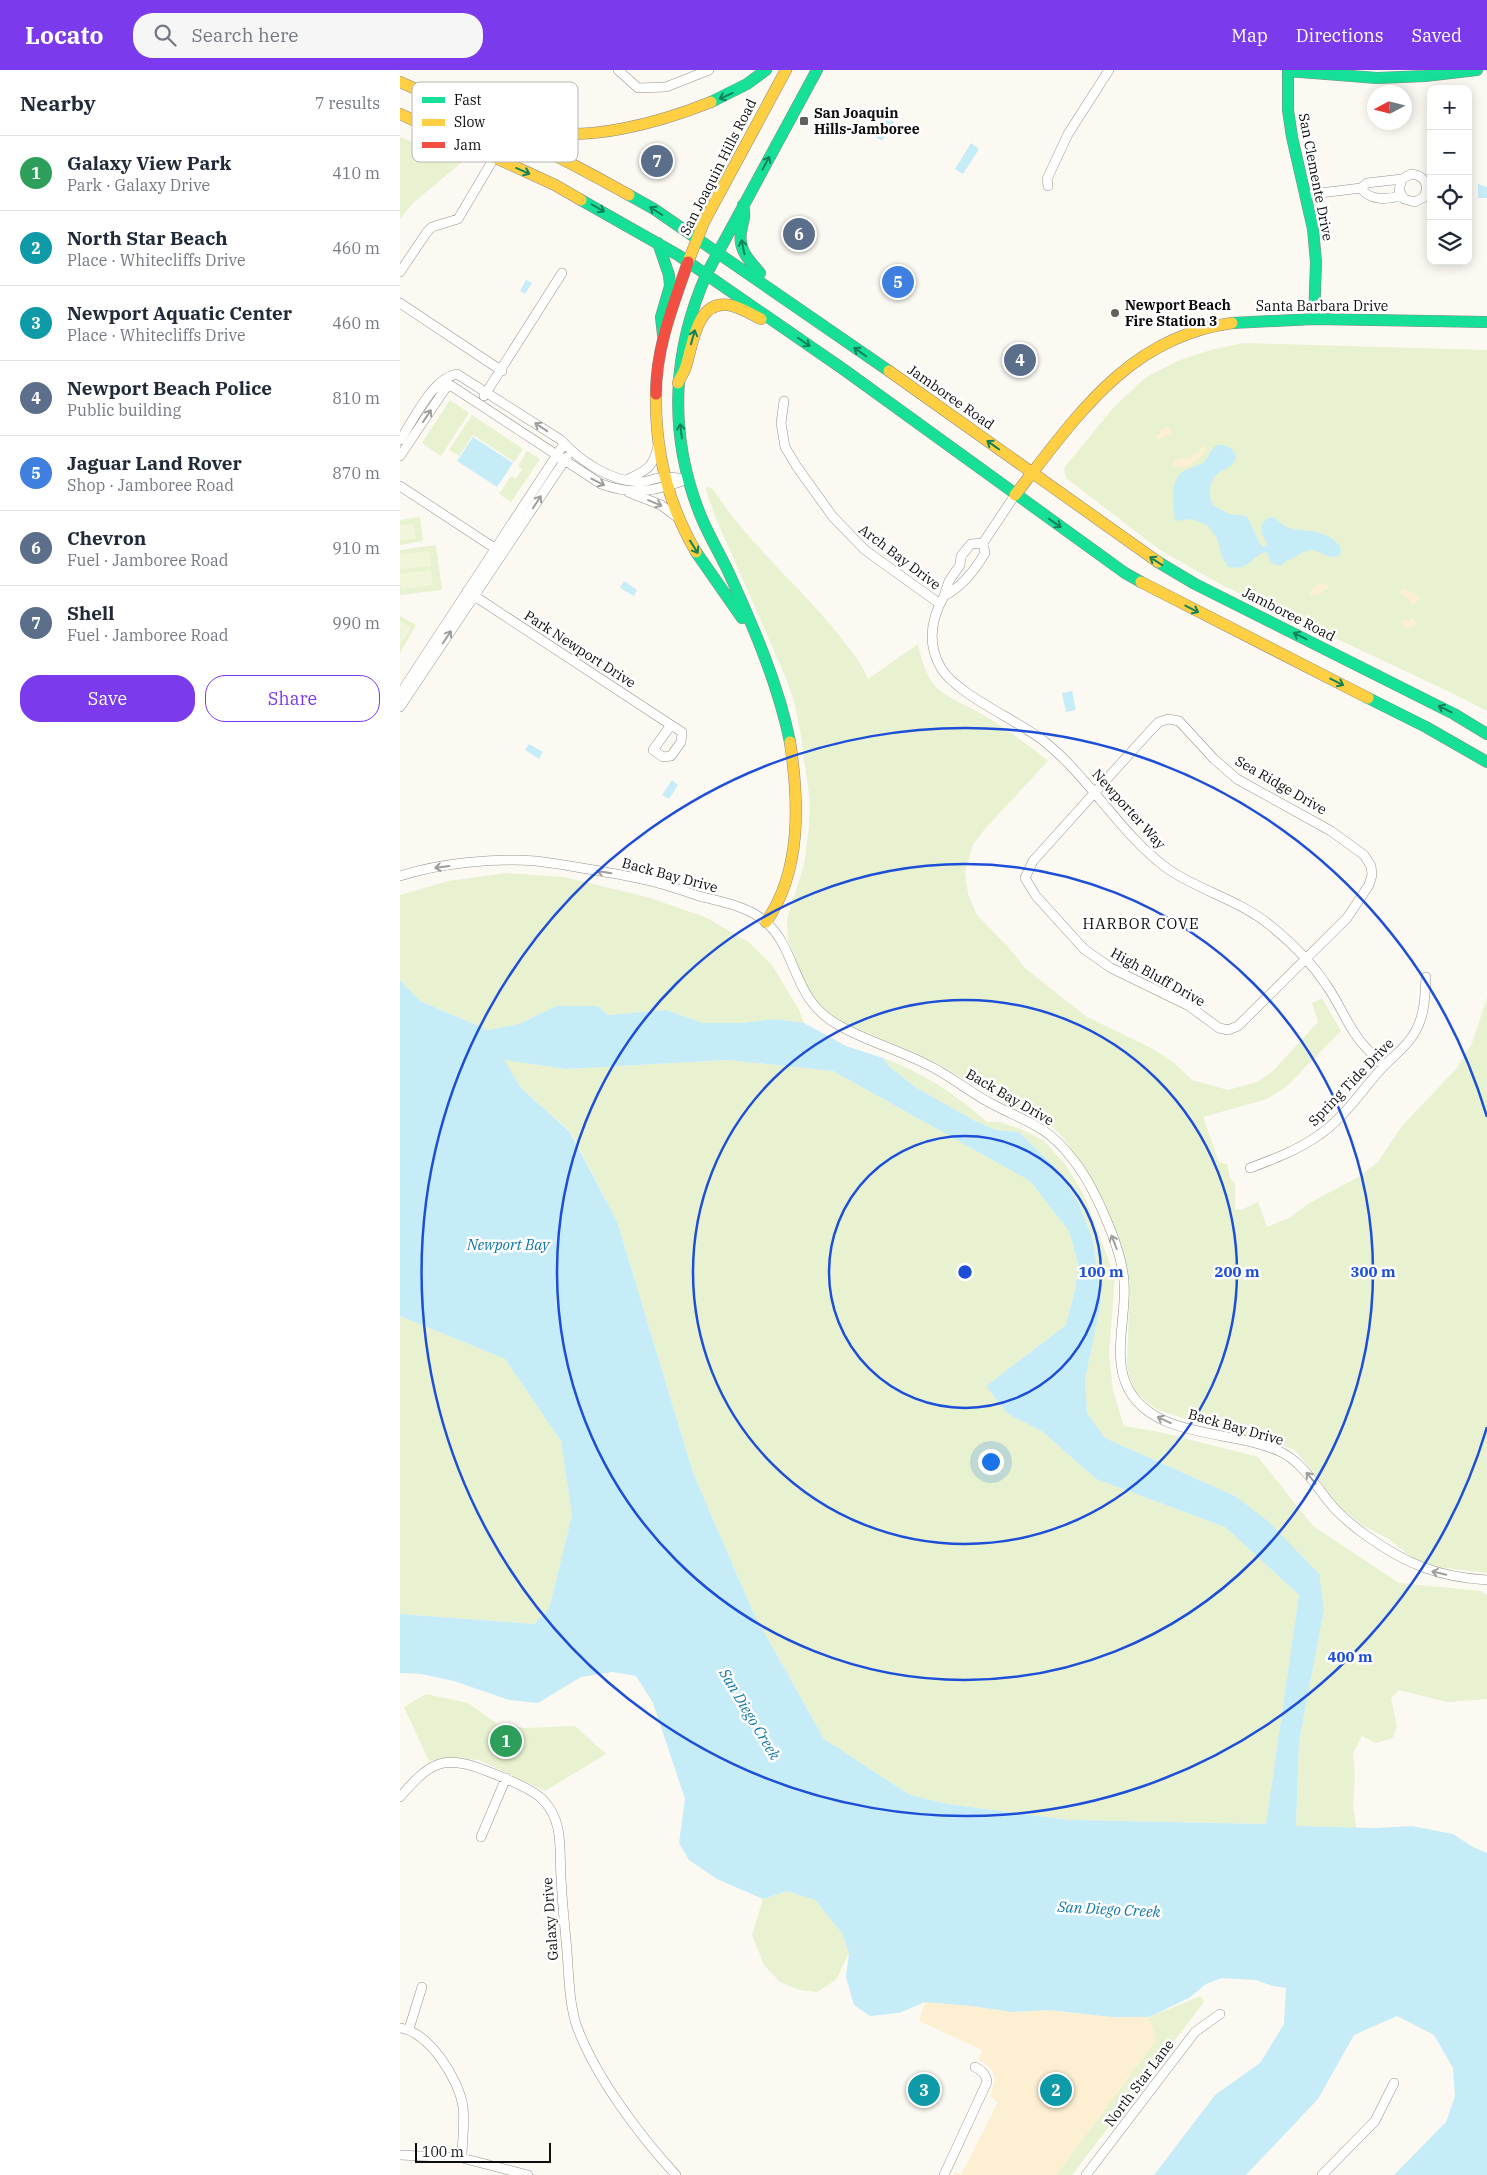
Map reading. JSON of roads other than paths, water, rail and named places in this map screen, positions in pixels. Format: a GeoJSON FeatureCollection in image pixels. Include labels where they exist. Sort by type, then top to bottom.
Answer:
{"type":"FeatureCollection","features":[{"type":"Feature","properties":{"kind":"main road"},"geometry":{"type":"LineString","coordinates":[[578,135],[616,130],[709,103],[739,90],[766,70]]}},
{"type":"Feature","properties":{"kind":"main road","name":"San Joaquin Hills Road"},"geometry":{"type":"LineString","coordinates":[[757,641],[686,534],[666,482],[658,442],[657,368],[663,334],[697,237],[786,70]]}},
{"type":"Feature","properties":{"kind":"main road","name":"San Joaquin Hills Road"},"geometry":{"type":"LineString","coordinates":[[766,922],[776,910],[793,850],[796,810],[795,781],[785,713],[733,581],[718,554],[702,518],[688,479],[680,426],[678,365],[684,333],[698,290],[817,70]]}},
{"type":"Feature","properties":{"kind":"main road"},"geometry":{"type":"LineString","coordinates":[[1288,71],[1377,78],[1425,76],[1477,70]]}},
{"type":"Feature","properties":{"kind":"main road","name":"San Clemente Drive"},"geometry":{"type":"LineString","coordinates":[[1288,71],[1288,110],[1296,163],[1312,229],[1316,262],[1314,320]]}},
{"type":"Feature","properties":{"kind":"main road"},"geometry":{"type":"LineString","coordinates":[[400,72],[423,82]]}},
{"type":"Feature","properties":{"kind":"main road","name":"Jamboree Road"},"geometry":{"type":"LineString","coordinates":[[400,82],[412,87]]}},
{"type":"Feature","properties":{"kind":"main road"},"geometry":{"type":"LineString","coordinates":[[400,114],[412,120]]}},
{"type":"Feature","properties":{"kind":"main road"},"geometry":{"type":"LineString","coordinates":[[503,162],[562,189],[658,243],[707,274],[1125,573],[1179,603],[1426,727],[1487,762]]}},
{"type":"Feature","properties":{"kind":"main road","name":"Jamboree Road"},"geometry":{"type":"LineString","coordinates":[[572,162],[654,209],[718,251],[1154,560],[1195,584],[1454,714],[1487,734]]}},
{"type":"Feature","properties":{"kind":"main road"},"geometry":{"type":"LineString","coordinates":[[743,206],[746,218],[741,232],[741,246],[749,262],[758,270],[764,283]]}},
{"type":"Feature","properties":{"kind":"main road"},"geometry":{"type":"LineString","coordinates":[[658,243],[669,275],[670,286],[662,317],[663,334]]}},
{"type":"Feature","properties":{"kind":"main road"},"geometry":{"type":"LineString","coordinates":[[678,383],[686,368],[696,328],[710,310],[716,306],[732,306],[788,331]]}},
{"type":"Feature","properties":{"kind":"main road","name":"Santa Barbara Drive"},"geometry":{"type":"LineString","coordinates":[[1015,495],[1095,396],[1108,383],[1140,357],[1178,338],[1219,325],[1251,321],[1487,322]]}},
{"type":"Feature","properties":{"kind":"street"},"geometry":{"type":"LineString","coordinates":[[618,70],[638,88],[666,87],[709,70]]}},
{"type":"Feature","properties":{"kind":"street"},"geometry":{"type":"LineString","coordinates":[[1048,186],[1047,179],[1068,134],[1109,70]]}},
{"type":"Feature","properties":{"kind":"street"},"geometry":{"type":"LineString","coordinates":[[400,272],[427,232],[432,228],[458,219],[492,162]]}},
{"type":"Feature","properties":{"kind":"street"},"geometry":{"type":"LineString","coordinates":[[1304,195],[1361,188],[1371,182],[1402,179],[1406,176],[1417,174],[1422,177],[1427,187],[1424,197],[1415,202],[1409,202],[1401,195],[1400,184],[1402,179]]}},
{"type":"Feature","properties":{"kind":"street"},"geometry":{"type":"LineString","coordinates":[[1361,188],[1368,196],[1391,198],[1401,195]]}},
{"type":"Feature","properties":{"kind":"street"},"geometry":{"type":"LineString","coordinates":[[479,403],[502,371],[562,273]]}},
{"type":"Feature","properties":{"kind":"street"},"geometry":{"type":"LineString","coordinates":[[400,303],[502,371]]}},
{"type":"Feature","properties":{"kind":"street"},"geometry":{"type":"LineString","coordinates":[[400,440],[437,385],[449,376],[458,374],[564,444],[571,451],[601,471],[626,480],[666,482]]}},
{"type":"Feature","properties":{"kind":"street"},"geometry":{"type":"LineString","coordinates":[[449,376],[450,386]]}},
{"type":"Feature","properties":{"kind":"street"},"geometry":{"type":"LineString","coordinates":[[450,386],[479,403],[601,484],[628,492],[661,506],[680,520]]}},
{"type":"Feature","properties":{"kind":"street"},"geometry":{"type":"LineString","coordinates":[[400,456],[445,389],[450,386]]}},
{"type":"Feature","properties":{"kind":"street","name":"Arch Bay Drive"},"geometry":{"type":"LineString","coordinates":[[784,401],[781,423],[786,447],[797,467],[832,517],[865,550],[942,600]]}},
{"type":"Feature","properties":{"kind":"street"},"geometry":{"type":"LineString","coordinates":[[626,480],[646,470],[654,459],[658,442]]}},
{"type":"Feature","properties":{"kind":"street"},"geometry":{"type":"LineString","coordinates":[[499,551],[564,444]]}},
{"type":"Feature","properties":{"kind":"street"},"geometry":{"type":"LineString","coordinates":[[400,694],[571,451]]}},
{"type":"Feature","properties":{"kind":"street"},"geometry":{"type":"LineString","coordinates":[[628,492],[666,482],[688,479]]}},
{"type":"Feature","properties":{"kind":"street"},"geometry":{"type":"LineString","coordinates":[[400,486],[499,551]]}},
{"type":"Feature","properties":{"kind":"street","name":"Newporter Way"},"geometry":{"type":"LineString","coordinates":[[942,600],[958,589],[970,572],[976,568],[985,553],[983,543],[1015,495]]}},
{"type":"Feature","properties":{"kind":"street","name":"Newporter Way"},"geometry":{"type":"LineString","coordinates":[[983,543],[971,544],[962,556],[960,564],[948,582],[934,618],[932,641],[935,656],[946,675],[964,690],[1044,741],[1069,763],[1122,825],[1154,858],[1184,878],[1256,915],[1270,925],[1305,958],[1328,987],[1359,1040],[1384,1066]]}},
{"type":"Feature","properties":{"kind":"street"},"geometry":{"type":"LineString","coordinates":[[960,564],[970,572]]}},
{"type":"Feature","properties":{"kind":"street"},"geometry":{"type":"LineString","coordinates":[[400,706],[471,593]]}},
{"type":"Feature","properties":{"kind":"street","name":"Park Newport Drive"},"geometry":{"type":"LineString","coordinates":[[471,593],[671,725]]}},
{"type":"Feature","properties":{"kind":"street","name":"Sea Ridge Drive"},"geometry":{"type":"LineString","coordinates":[[1094,792],[1159,722],[1168,719],[1179,721],[1214,759],[1237,779],[1314,820],[1348,842],[1364,855],[1371,866],[1372,875],[1369,885],[1347,918],[1305,958]]}},
{"type":"Feature","properties":{"kind":"street","name":"High Bluff Drive"},"geometry":{"type":"LineString","coordinates":[[1094,792],[1033,861],[1024,878],[1036,896],[1084,949],[1111,968],[1189,1006],[1219,1028],[1228,1030],[1238,1026],[1305,958]]}},
{"type":"Feature","properties":{"kind":"street","name":"Back Bay Drive"},"geometry":{"type":"LineString","coordinates":[[400,876],[451,866],[519,861],[545,862],[656,882],[752,912],[766,922],[781,942],[811,1003],[828,1020],[853,1033],[928,1064],[994,1105],[1043,1129],[1073,1159],[1091,1188],[1121,1263],[1124,1285],[1122,1371],[1128,1388],[1140,1404],[1154,1416],[1173,1424],[1278,1451],[1310,1475],[1329,1503],[1344,1519],[1395,1555],[1419,1567],[1442,1574],[1487,1580]]}},
{"type":"Feature","properties":{"kind":"street","name":"Spring Tide Drive"},"geometry":{"type":"LineString","coordinates":[[1250,1168],[1302,1147],[1321,1134],[1384,1066],[1405,1047],[1415,1033],[1423,1014],[1426,977]]}},
{"type":"Feature","properties":{"kind":"street","name":"Galaxy Drive"},"geometry":{"type":"LineString","coordinates":[[400,1797],[420,1774],[435,1766],[450,1762],[464,1762],[506,1778],[543,1799],[554,1814],[560,1836],[560,1876],[569,1986],[576,2021],[586,2050],[626,2112],[676,2175]]}},
{"type":"Feature","properties":{"kind":"street"},"geometry":{"type":"LineString","coordinates":[[481,1837],[506,1778]]}},
{"type":"Feature","properties":{"kind":"street"},"geometry":{"type":"LineString","coordinates":[[422,1987],[405,2029],[435,2051],[454,2079],[463,2107],[462,2158]]}},
{"type":"Feature","properties":{"kind":"street","name":"North Star Lane"},"geometry":{"type":"LineString","coordinates":[[1086,2175],[1195,2032],[1220,2014]]}},
{"type":"Feature","properties":{"kind":"street"},"geometry":{"type":"LineString","coordinates":[[944,2175],[987,2082],[986,2076],[975,2066]]}},
{"type":"Feature","properties":{"kind":"street"},"geometry":{"type":"LineString","coordinates":[[1322,2175],[1375,2121],[1394,2084]]}},
{"type":"Feature","properties":{"kind":"street"},"geometry":{"type":"LineString","coordinates":[[400,2155],[462,2158],[528,2175]]}},
{"type":"Feature","properties":{"kind":"water"},"geometry":{"type":"Polygon","coordinates":[[[888,117],[894,122],[882,141],[876,137],[888,117]]]}},
{"type":"Feature","properties":{"kind":"water"},"geometry":{"type":"Polygon","coordinates":[[[971,143],[979,149],[963,174],[955,169],[971,143]]]}},
{"type":"Feature","properties":{"kind":"water"},"geometry":{"type":"Polygon","coordinates":[[[1478,184],[1487,187],[1487,198],[1478,198],[1478,184]]]}},
{"type":"Feature","properties":{"kind":"water"},"geometry":{"type":"Polygon","coordinates":[[[526,280],[532,283],[525,294],[520,291],[526,280]]]}},
{"type":"Feature","properties":{"kind":"water"},"geometry":{"type":"Polygon","coordinates":[[[473,437],[513,463],[497,487],[457,461],[473,437]]]}},
{"type":"Feature","properties":{"kind":"water"},"geometry":{"type":"Polygon","coordinates":[[[1217,445],[1224,445],[1230,448],[1234,452],[1236,459],[1230,467],[1217,474],[1212,481],[1210,494],[1213,505],[1229,514],[1247,516],[1263,547],[1267,544],[1262,534],[1261,526],[1266,519],[1273,517],[1287,527],[1320,533],[1332,538],[1340,548],[1339,556],[1328,556],[1311,550],[1285,562],[1281,566],[1271,563],[1266,552],[1242,567],[1228,567],[1222,557],[1217,538],[1207,525],[1192,519],[1175,521],[1173,496],[1177,477],[1183,471],[1203,463],[1217,445]]]}},
{"type":"Feature","properties":{"kind":"water"},"geometry":{"type":"Polygon","coordinates":[[[624,581],[637,590],[634,596],[620,588],[624,581]]]}},
{"type":"Feature","properties":{"kind":"water"},"geometry":{"type":"Polygon","coordinates":[[[1072,691],[1076,710],[1066,712],[1062,693],[1072,691]]]}},
{"type":"Feature","properties":{"kind":"water"},"geometry":{"type":"Polygon","coordinates":[[[529,744],[543,752],[539,759],[525,750],[529,744]]]}},
{"type":"Feature","properties":{"kind":"water"},"geometry":{"type":"Polygon","coordinates":[[[672,780],[678,785],[669,799],[662,795],[672,780]]]}},
{"type":"Feature","properties":{"kind":"water","name":"Newport Bay"},"geometry":{"type":"Polygon","coordinates":[[[400,980],[420,1001],[488,1030],[519,1024],[556,1006],[598,1006],[608,1015],[666,1010],[703,1023],[743,1023],[774,1019],[804,1023],[846,1046],[883,1058],[891,1068],[917,1088],[973,1120],[996,1130],[1019,1132],[1057,1169],[1078,1202],[1093,1240],[1101,1302],[1085,1380],[1087,1413],[1105,1438],[1235,1496],[1269,1522],[1319,1574],[1324,1610],[1299,1742],[1296,1826],[1376,1828],[1412,1826],[1453,1834],[1473,1847],[1487,1853],[1487,2175],[1394,2175],[1446,2122],[1455,2096],[1453,2068],[1434,2035],[1397,2016],[1354,2035],[1318,2099],[1246,2175],[1154,2175],[1215,2095],[1260,2063],[1284,2024],[1286,1988],[1256,1980],[1222,1978],[1206,1984],[1189,1998],[1149,2017],[1112,2017],[1048,2010],[1012,2012],[925,2002],[899,2013],[870,2016],[854,2005],[846,1977],[849,1953],[842,1933],[815,1900],[787,1891],[763,1899],[717,1879],[689,1860],[679,1843],[685,1799],[653,1703],[636,1676],[613,1672],[581,1677],[538,1703],[509,1700],[454,1681],[421,1674],[400,1673],[400,1614],[534,1624],[549,1609],[572,1515],[561,1441],[505,1359],[400,1316],[400,980]],[[504,1060],[521,1088],[570,1132],[617,1221],[693,1473],[754,1614],[824,1739],[910,1795],[947,1804],[1069,1820],[1266,1824],[1299,1595],[1225,1527],[1096,1479],[1043,1432],[1008,1414],[986,1386],[1066,1325],[1076,1285],[1078,1263],[1069,1231],[1030,1181],[833,1071],[728,1060],[566,1069],[504,1060]]]}},
{"type":"Feature","properties":{"kind":"place","name":"San Joaquin Hills-Jamboree"},"geometry":{"type":"Point","coordinates":[804,121]}},
{"type":"Feature","properties":{"kind":"place","name":"Shell"},"geometry":{"type":"Point","coordinates":[657,161]}},
{"type":"Feature","properties":{"kind":"place","name":"Chevron"},"geometry":{"type":"Point","coordinates":[799,234]}},
{"type":"Feature","properties":{"kind":"place","name":"Jaguar Land Rover"},"geometry":{"type":"Point","coordinates":[898,282]}},
{"type":"Feature","properties":{"kind":"place","name":"Newport Beach Fire Station 3"},"geometry":{"type":"Point","coordinates":[1115,313]}},
{"type":"Feature","properties":{"kind":"place","name":"Newport Beach Police"},"geometry":{"type":"Point","coordinates":[1020,360]}},
{"type":"Feature","properties":{"kind":"place","name":"Galaxy View Park"},"geometry":{"type":"Point","coordinates":[506,1741]}},
{"type":"Feature","properties":{"kind":"place","name":"Newport Aquatic Center"},"geometry":{"type":"Point","coordinates":[924,2090]}},
{"type":"Feature","properties":{"kind":"place","name":"North Star Beach"},"geometry":{"type":"Point","coordinates":[1056,2090]}},
{"type":"Feature","properties":{"kind":"district","name":"HARBOR COVE"},"geometry":{"type":"Point","coordinates":[1141,923]}},
{"type":"Feature","properties":{"kind":"water label","name":"San Diego Creek"},"geometry":{"type":"Point","coordinates":[750,1714]}},
{"type":"Feature","properties":{"kind":"water label","name":"San Diego Creek"},"geometry":{"type":"Point","coordinates":[1109,1909]}}]}
